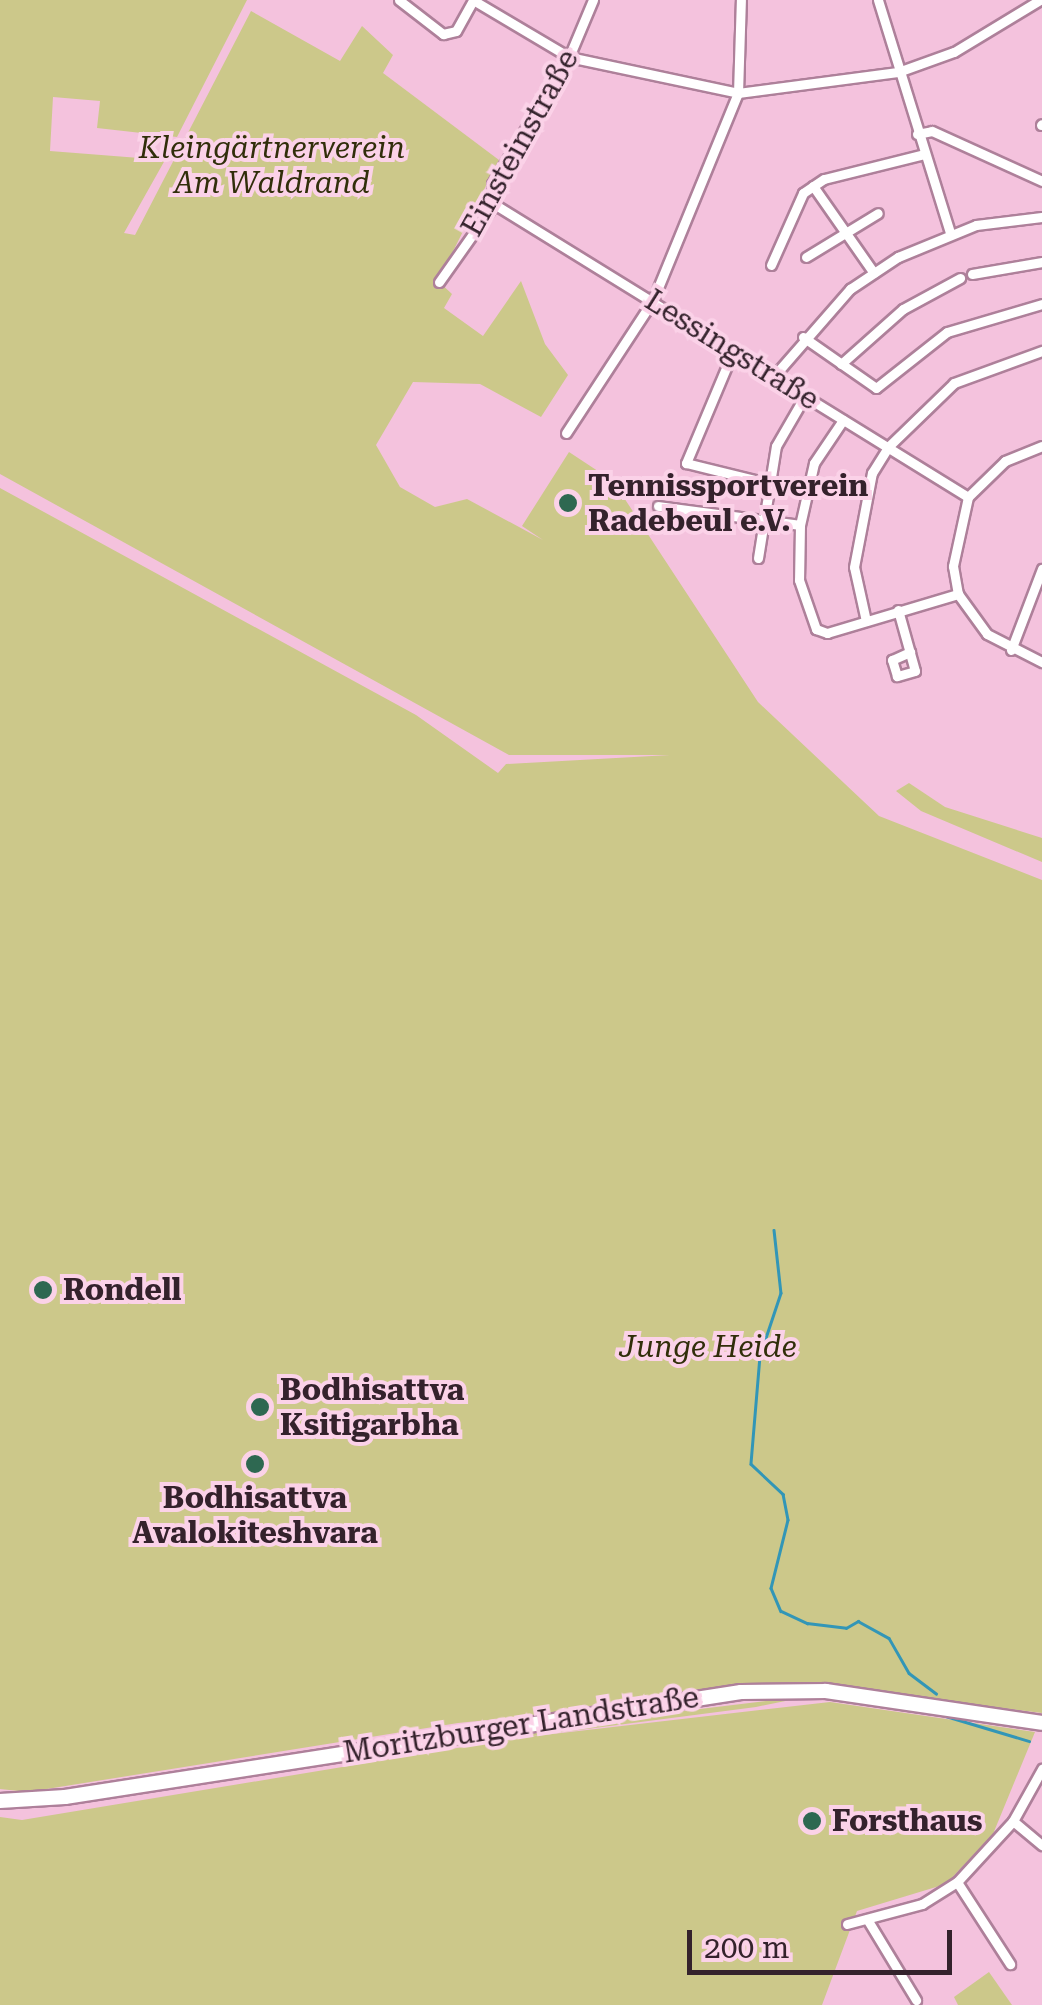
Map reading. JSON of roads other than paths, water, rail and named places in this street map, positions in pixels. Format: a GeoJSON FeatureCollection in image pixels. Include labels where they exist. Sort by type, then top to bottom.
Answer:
{"type":"FeatureCollection","features":[{"type":"Feature","properties":{"kind":"main road","name":"Moritzburger Landstraße"},"geometry":{"type":"LineString","coordinates":[[0,1801],[66,1797],[740,1692],[826,1691],[1042,1723]]}},
{"type":"Feature","properties":{"kind":"street"},"geometry":{"type":"LineString","coordinates":[[399,0],[443,34],[456,30],[473,0],[569,57],[738,93],[898,72],[954,52],[1040,0]]}},
{"type":"Feature","properties":{"kind":"street","name":"Einsteinstraße"},"geometry":{"type":"LineString","coordinates":[[438,282],[494,204],[492,184],[569,57],[593,0]]}},
{"type":"Feature","properties":{"kind":"street"},"geometry":{"type":"LineString","coordinates":[[566,434],[653,300],[738,93],[742,0]]}},
{"type":"Feature","properties":{"kind":"street"},"geometry":{"type":"LineString","coordinates":[[878,0],[950,232]]}},
{"type":"Feature","properties":{"kind":"street"},"geometry":{"type":"LineString","coordinates":[[917,134],[932,131],[1042,181]]}},
{"type":"Feature","properties":{"kind":"street"},"geometry":{"type":"LineString","coordinates":[[771,265],[813,186],[924,154]]}},
{"type":"Feature","properties":{"kind":"street"},"geometry":{"type":"LineString","coordinates":[[813,186],[874,273]]}},
{"type":"Feature","properties":{"kind":"street","name":"Lessingstraße"},"geometry":{"type":"LineString","coordinates":[[494,204],[968,497]]}},
{"type":"Feature","properties":{"kind":"street"},"geometry":{"type":"LineString","coordinates":[[806,258],[878,213]]}},
{"type":"Feature","properties":{"kind":"street"},"geometry":{"type":"LineString","coordinates":[[774,376],[803,336],[874,273],[950,232],[1042,218]]}},
{"type":"Feature","properties":{"kind":"street"},"geometry":{"type":"LineString","coordinates":[[972,274],[1042,262]]}},
{"type":"Feature","properties":{"kind":"street"},"geometry":{"type":"LineString","coordinates":[[840,364],[903,309],[960,278]]}},
{"type":"Feature","properties":{"kind":"street"},"geometry":{"type":"LineString","coordinates":[[803,336],[876,388],[947,332],[1042,304]]}},
{"type":"Feature","properties":{"kind":"street"},"geometry":{"type":"LineString","coordinates":[[734,350],[686,463],[767,483]]}},
{"type":"Feature","properties":{"kind":"street"},"geometry":{"type":"LineString","coordinates":[[866,621],[854,567],[872,474],[888,447],[954,383],[1042,351]]}},
{"type":"Feature","properties":{"kind":"street"},"geometry":{"type":"LineString","coordinates":[[758,558],[761,520],[776,446],[805,396]]}},
{"type":"Feature","properties":{"kind":"street"},"geometry":{"type":"LineString","coordinates":[[843,420],[814,463],[800,525],[799,580],[822,632],[958,594]]}},
{"type":"Feature","properties":{"kind":"street"},"geometry":{"type":"LineString","coordinates":[[1042,446],[1004,461],[968,497],[954,539],[958,594],[987,634],[1011,650],[1042,662]]}},
{"type":"Feature","properties":{"kind":"street"},"geometry":{"type":"LineString","coordinates":[[658,506],[800,525]]}},
{"type":"Feature","properties":{"kind":"street"},"geometry":{"type":"LineString","coordinates":[[1011,650],[1042,569]]}},
{"type":"Feature","properties":{"kind":"street"},"geometry":{"type":"LineString","coordinates":[[898,610],[910,652]]}},
{"type":"Feature","properties":{"kind":"street"},"geometry":{"type":"LineString","coordinates":[[847,1924],[922,1904],[958,1882],[1012,1821],[1042,1769]]}},
{"type":"Feature","properties":{"kind":"street"},"geometry":{"type":"LineString","coordinates":[[1012,1821],[1042,1845]]}},
{"type":"Feature","properties":{"kind":"street"},"geometry":{"type":"LineString","coordinates":[[958,1882],[1010,1964]]}},
{"type":"Feature","properties":{"kind":"street"},"geometry":{"type":"LineString","coordinates":[[866,1920],[916,2000]]}},
{"type":"Feature","properties":{"kind":"waterway"},"geometry":{"type":"LineString","coordinates":[[774,1230],[781,1293],[760,1356],[751,1464],[783,1494],[788,1520],[771,1588],[781,1611],[807,1623],[846,1628],[858,1621],[889,1638],[909,1673],[936,1693]]}},
{"type":"Feature","properties":{"kind":"waterway"},"geometry":{"type":"LineString","coordinates":[[939,1714],[1029,1741]]}},
{"type":"Feature","properties":{"kind":"place","name":"Tennissportverein Radebeul e.V."},"geometry":{"type":"Point","coordinates":[568,503]}},
{"type":"Feature","properties":{"kind":"place","name":"Rondell"},"geometry":{"type":"Point","coordinates":[43,1290]}},
{"type":"Feature","properties":{"kind":"place","name":"Bodhisattva Ksitigarbha"},"geometry":{"type":"Point","coordinates":[260,1407]}},
{"type":"Feature","properties":{"kind":"place","name":"Bodhisattva Avalokiteshvara"},"geometry":{"type":"Point","coordinates":[255,1464]}},
{"type":"Feature","properties":{"kind":"place","name":"Forsthaus"},"geometry":{"type":"Point","coordinates":[812,1821]}},
{"type":"Feature","properties":{"kind":"park label","name":"Kleingärtnerverein Am Waldrand"},"geometry":{"type":"Point","coordinates":[272,165]}},
{"type":"Feature","properties":{"kind":"park label","name":"Junge Heide"},"geometry":{"type":"Point","coordinates":[708,1347]}}]}
